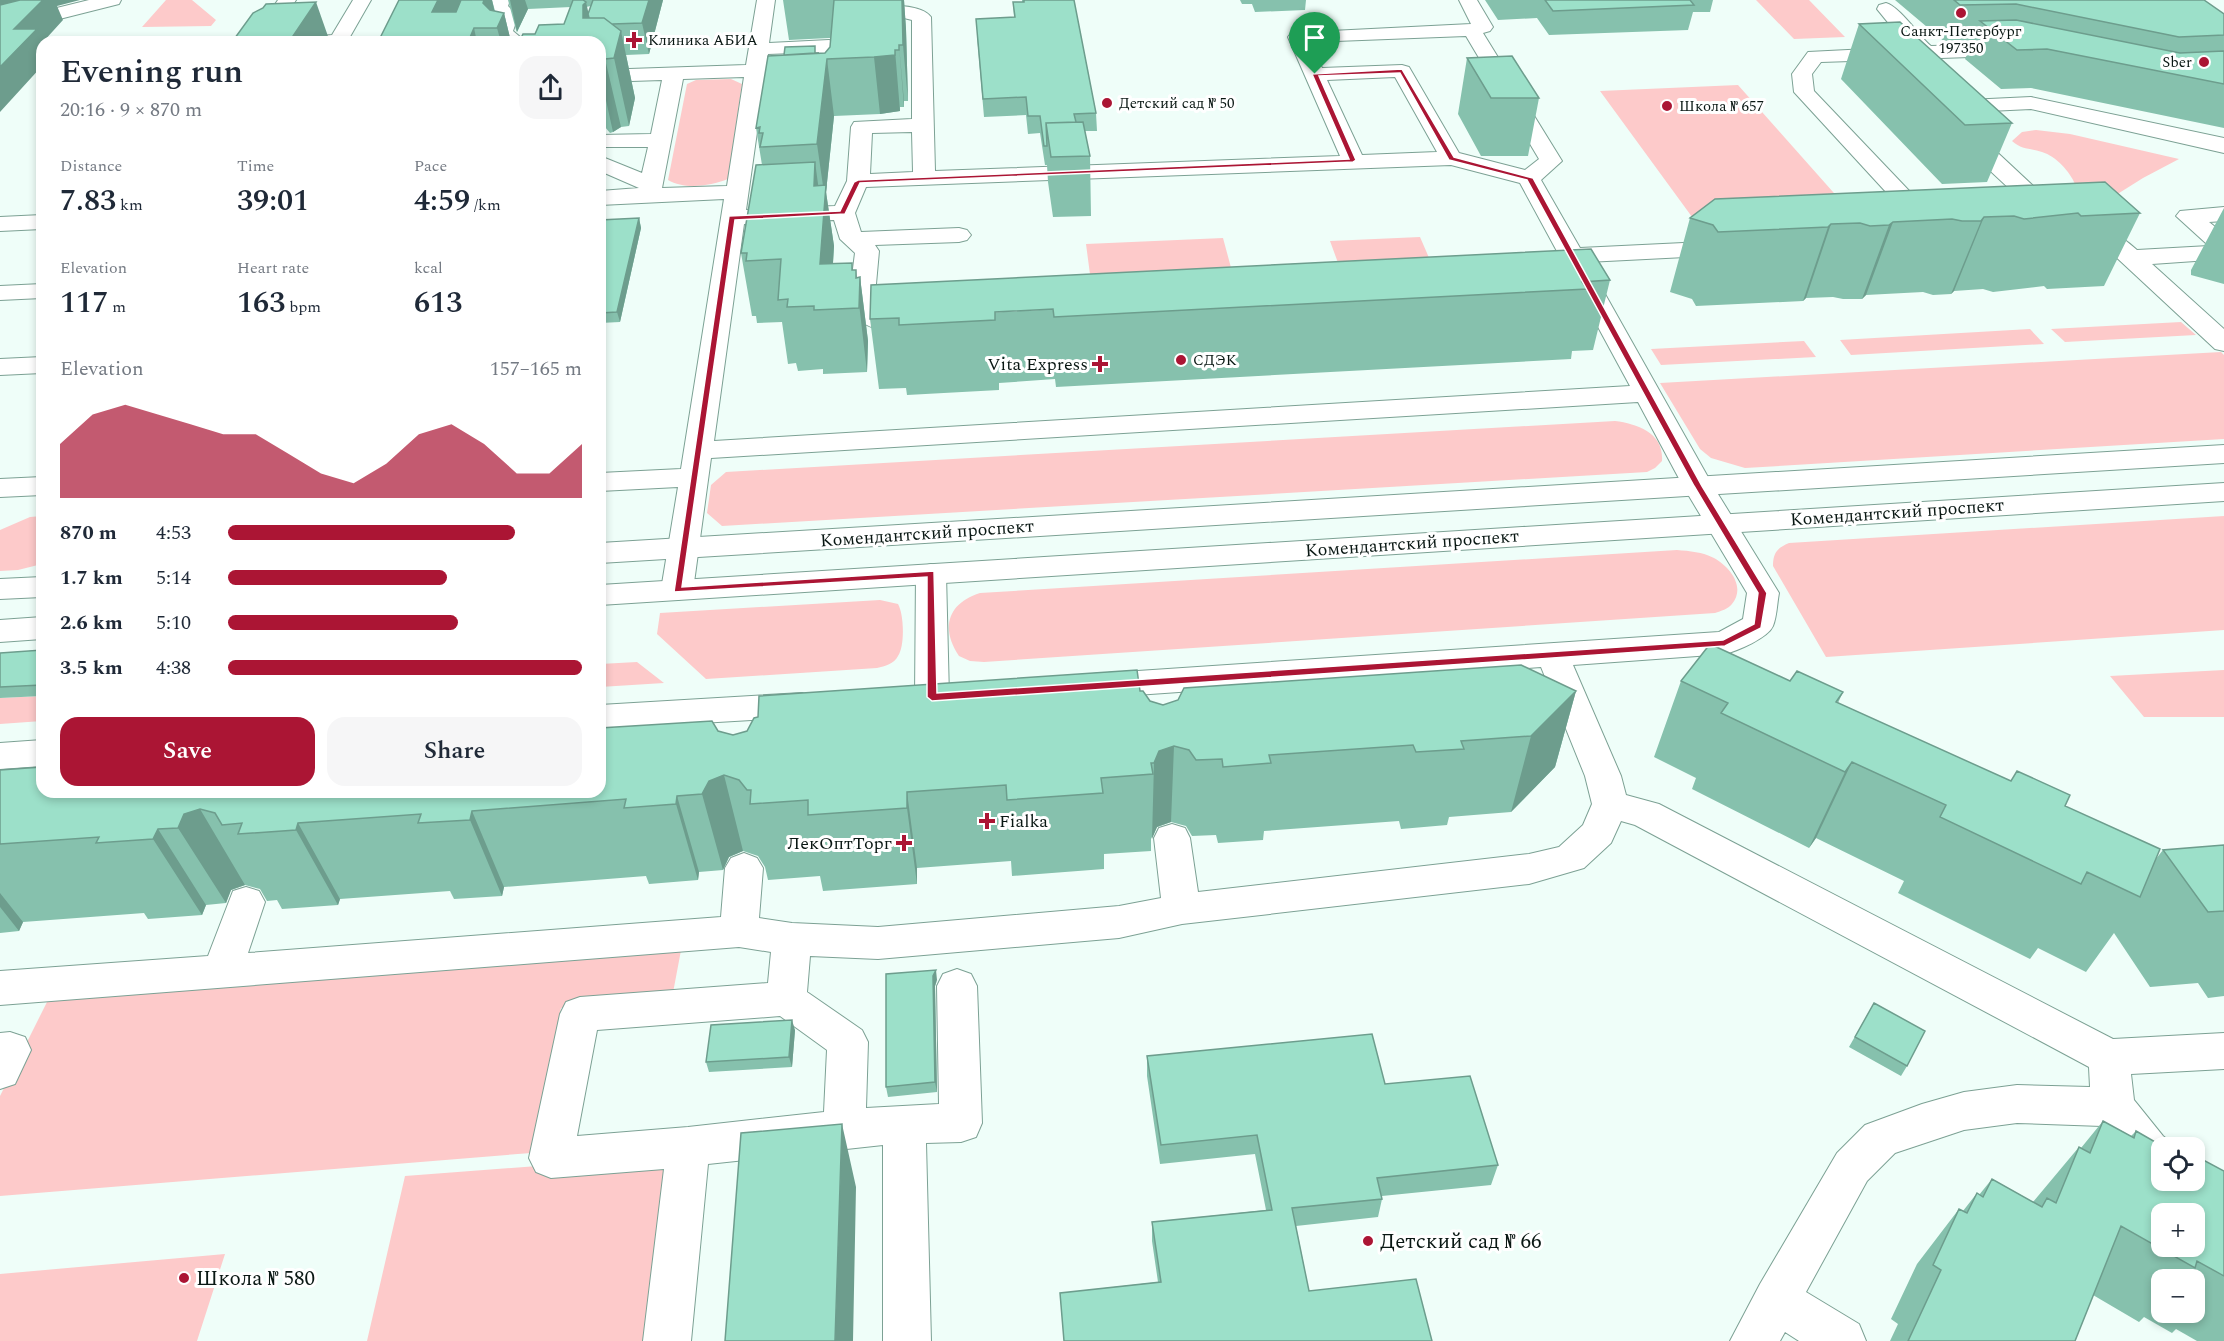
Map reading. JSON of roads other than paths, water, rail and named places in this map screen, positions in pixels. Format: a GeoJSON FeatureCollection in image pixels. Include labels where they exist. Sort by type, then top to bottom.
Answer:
{"type":"FeatureCollection","features":[{"type":"Feature","properties":{"kind":"main road"},"geometry":{"type":"LineString","coordinates":[[0,28],[112,0]]}},
{"type":"Feature","properties":{"kind":"main road"},"geometry":{"type":"LineString","coordinates":[[263,36],[287,0]]}},
{"type":"Feature","properties":{"kind":"main road"},"geometry":{"type":"LineString","coordinates":[[341,36],[362,0]]}},
{"type":"Feature","properties":{"kind":"main road"},"geometry":{"type":"LineString","coordinates":[[501,0],[498,7],[509,16],[503,33],[507,36]]}},
{"type":"Feature","properties":{"kind":"main road"},"geometry":{"type":"LineString","coordinates":[[677,590],[736,192],[760,106],[756,60],[766,0]]}},
{"type":"Feature","properties":{"kind":"main road"},"geometry":{"type":"LineString","coordinates":[[857,0],[857,13],[901,11],[921,17],[924,179]]}},
{"type":"Feature","properties":{"kind":"main road"},"geometry":{"type":"LineString","coordinates":[[1353,160],[1298,37],[1472,30],[1483,27],[1468,0]]}},
{"type":"Feature","properties":{"kind":"main road"},"geometry":{"type":"LineString","coordinates":[[1886,9],[1912,40],[1927,53]]}},
{"type":"Feature","properties":{"kind":"main road"},"geometry":{"type":"LineString","coordinates":[[1472,30],[1551,160],[1529,178]]}},
{"type":"Feature","properties":{"kind":"main road"},"geometry":{"type":"LineString","coordinates":[[1916,238],[1940,237],[1803,92],[1802,74],[1815,56],[1927,53],[2007,42],[2029,57]]}},
{"type":"Feature","properties":{"kind":"main road"},"geometry":{"type":"LineString","coordinates":[[606,76],[697,71],[830,46],[825,103],[814,103]]}},
{"type":"Feature","properties":{"kind":"main road"},"geometry":{"type":"LineString","coordinates":[[1315,74],[1402,71],[1451,158]]}},
{"type":"Feature","properties":{"kind":"main road"},"geometry":{"type":"LineString","coordinates":[[650,190],[674,73]]}},
{"type":"Feature","properties":{"kind":"main road"},"geometry":{"type":"LineString","coordinates":[[2068,231],[1935,107],[2031,103],[2219,143],[2224,146]]}},
{"type":"Feature","properties":{"kind":"main road"},"geometry":{"type":"LineString","coordinates":[[924,125],[862,127],[858,182],[843,213],[852,239],[867,251],[861,308],[884,325],[930,323]]}},
{"type":"Feature","properties":{"kind":"main road"},"geometry":{"type":"LineString","coordinates":[[606,141],[660,140]]}},
{"type":"Feature","properties":{"kind":"main road"},"geometry":{"type":"LineString","coordinates":[[858,182],[1353,160],[1451,158],[1529,178],[1572,256],[1577,288],[1647,393],[1698,486],[1763,593],[1758,625],[1731,659],[1553,655],[1064,688]]}},
{"type":"Feature","properties":{"kind":"main road"},"geometry":{"type":"LineString","coordinates":[[606,166],[650,190]]}},
{"type":"Feature","properties":{"kind":"main road"},"geometry":{"type":"LineString","coordinates":[[606,197],[650,190],[736,192]]}},
{"type":"Feature","properties":{"kind":"main road"},"geometry":{"type":"LineString","coordinates":[[732,218],[843,213]]}},
{"type":"Feature","properties":{"kind":"main road"},"geometry":{"type":"LineString","coordinates":[[2224,214],[2188,216],[2224,246]]}},
{"type":"Feature","properties":{"kind":"main road"},"geometry":{"type":"LineString","coordinates":[[0,224],[36,222]]}},
{"type":"Feature","properties":{"kind":"main road"},"geometry":{"type":"LineString","coordinates":[[2045,232],[2092,233],[2110,239],[2224,343]]}},
{"type":"Feature","properties":{"kind":"main road"},"geometry":{"type":"LineString","coordinates":[[852,239],[959,235]]}},
{"type":"Feature","properties":{"kind":"main road"},"geometry":{"type":"LineString","coordinates":[[1572,256],[1750,246]]}},
{"type":"Feature","properties":{"kind":"main road"},"geometry":{"type":"LineString","coordinates":[[2132,258],[2224,252]]}},
{"type":"Feature","properties":{"kind":"main road"},"geometry":{"type":"LineString","coordinates":[[0,293],[36,291]]}},
{"type":"Feature","properties":{"kind":"main road"},"geometry":{"type":"LineString","coordinates":[[0,367],[34,366]]}},
{"type":"Feature","properties":{"kind":"main road"},"geometry":{"type":"LineString","coordinates":[[606,481],[695,463],[1647,393]]}},
{"type":"Feature","properties":{"kind":"main road","name":"Комендантский проспект"},"geometry":{"type":"LineString","coordinates":[[606,553],[2224,454]]}},
{"type":"Feature","properties":{"kind":"main road"},"geometry":{"type":"LineString","coordinates":[[0,488],[36,486]]}},
{"type":"Feature","properties":{"kind":"main road","name":"Комендантский проспект"},"geometry":{"type":"LineString","coordinates":[[606,595],[2224,492]]}},
{"type":"Feature","properties":{"kind":"main road"},"geometry":{"type":"LineString","coordinates":[[898,699],[944,696],[931,574]]}},
{"type":"Feature","properties":{"kind":"main road"},"geometry":{"type":"LineString","coordinates":[[0,589],[36,587]]}},
{"type":"Feature","properties":{"kind":"main road"},"geometry":{"type":"LineString","coordinates":[[0,631],[36,628]]}},
{"type":"Feature","properties":{"kind":"main road"},"geometry":{"type":"LineString","coordinates":[[0,988],[739,931],[792,939],[878,943],[1119,922],[1182,909],[1529,869],[1571,858],[1598,833],[1610,804],[1603,777],[1553,655]]}},
{"type":"Feature","properties":{"kind":"main road"},"geometry":{"type":"LineString","coordinates":[[606,717],[829,703]]}},
{"type":"Feature","properties":{"kind":"main road"},"geometry":{"type":"LineString","coordinates":[[0,756],[36,753]]}},
{"type":"Feature","properties":{"kind":"main road"},"geometry":{"type":"LineString","coordinates":[[1610,804],[1646,814],[2109,1058],[2224,1051]]}},
{"type":"Feature","properties":{"kind":"main road"},"geometry":{"type":"LineString","coordinates":[[1172,838],[1182,909]]}},
{"type":"Feature","properties":{"kind":"main road"},"geometry":{"type":"LineString","coordinates":[[739,931],[744,868]]}},
{"type":"Feature","properties":{"kind":"main road"},"geometry":{"type":"LineString","coordinates":[[222,971],[246,902]]}},
{"type":"Feature","properties":{"kind":"main road"},"geometry":{"type":"LineString","coordinates":[[786,999],[792,939]]}},
{"type":"Feature","properties":{"kind":"main road"},"geometry":{"type":"LineString","coordinates":[[844,1129],[848,1042],[786,999],[580,1014],[551,1158],[688,1147],[844,1129],[904,1124],[962,1123],[957,986]]}},
{"type":"Feature","properties":{"kind":"main road"},"geometry":{"type":"LineString","coordinates":[[0,1051],[10,1050],[0,1071]]}},
{"type":"Feature","properties":{"kind":"main road"},"geometry":{"type":"LineString","coordinates":[[2109,1058],[2113,1107],[2151,1152]]}},
{"type":"Feature","properties":{"kind":"main road"},"geometry":{"type":"LineString","coordinates":[[1754,1341],[1852,1167],[1880,1139],[1922,1123],[1964,1111],[2017,1104],[2113,1107]]}},
{"type":"Feature","properties":{"kind":"main road"},"geometry":{"type":"LineString","coordinates":[[904,1124],[907,1341]]}},
{"type":"Feature","properties":{"kind":"main road"},"geometry":{"type":"LineString","coordinates":[[667,1341],[688,1147]]}},
{"type":"Feature","properties":{"kind":"main road"},"geometry":{"type":"LineString","coordinates":[[1776,1300],[1842,1341]]}},
{"type":"Feature","properties":{"kind":"place","name":"Санкт-Петербург 197350"},"geometry":{"type":"Point","coordinates":[1961,13]}},
{"type":"Feature","properties":{"kind":"place","name":"Клиника АБИА"},"geometry":{"type":"Point","coordinates":[634,40]}},
{"type":"Feature","properties":{"kind":"place","name":"Sber"},"geometry":{"type":"Point","coordinates":[2204,62]}},
{"type":"Feature","properties":{"kind":"place","name":"Детский сад № 50"},"geometry":{"type":"Point","coordinates":[1107,103]}},
{"type":"Feature","properties":{"kind":"place","name":"Школа № 657"},"geometry":{"type":"Point","coordinates":[1667,106]}},
{"type":"Feature","properties":{"kind":"place","name":"СДЭК"},"geometry":{"type":"Point","coordinates":[1181,360]}},
{"type":"Feature","properties":{"kind":"place","name":"Vita Express"},"geometry":{"type":"Point","coordinates":[1100,364]}},
{"type":"Feature","properties":{"kind":"place","name":"Fialka"},"geometry":{"type":"Point","coordinates":[987,821]}},
{"type":"Feature","properties":{"kind":"place","name":"ЛекОптТорг"},"geometry":{"type":"Point","coordinates":[904,843]}},
{"type":"Feature","properties":{"kind":"place","name":"Детский сад № 66"},"geometry":{"type":"Point","coordinates":[1368,1241]}},
{"type":"Feature","properties":{"kind":"place","name":"Школа № 580"},"geometry":{"type":"Point","coordinates":[184,1278]}}]}
